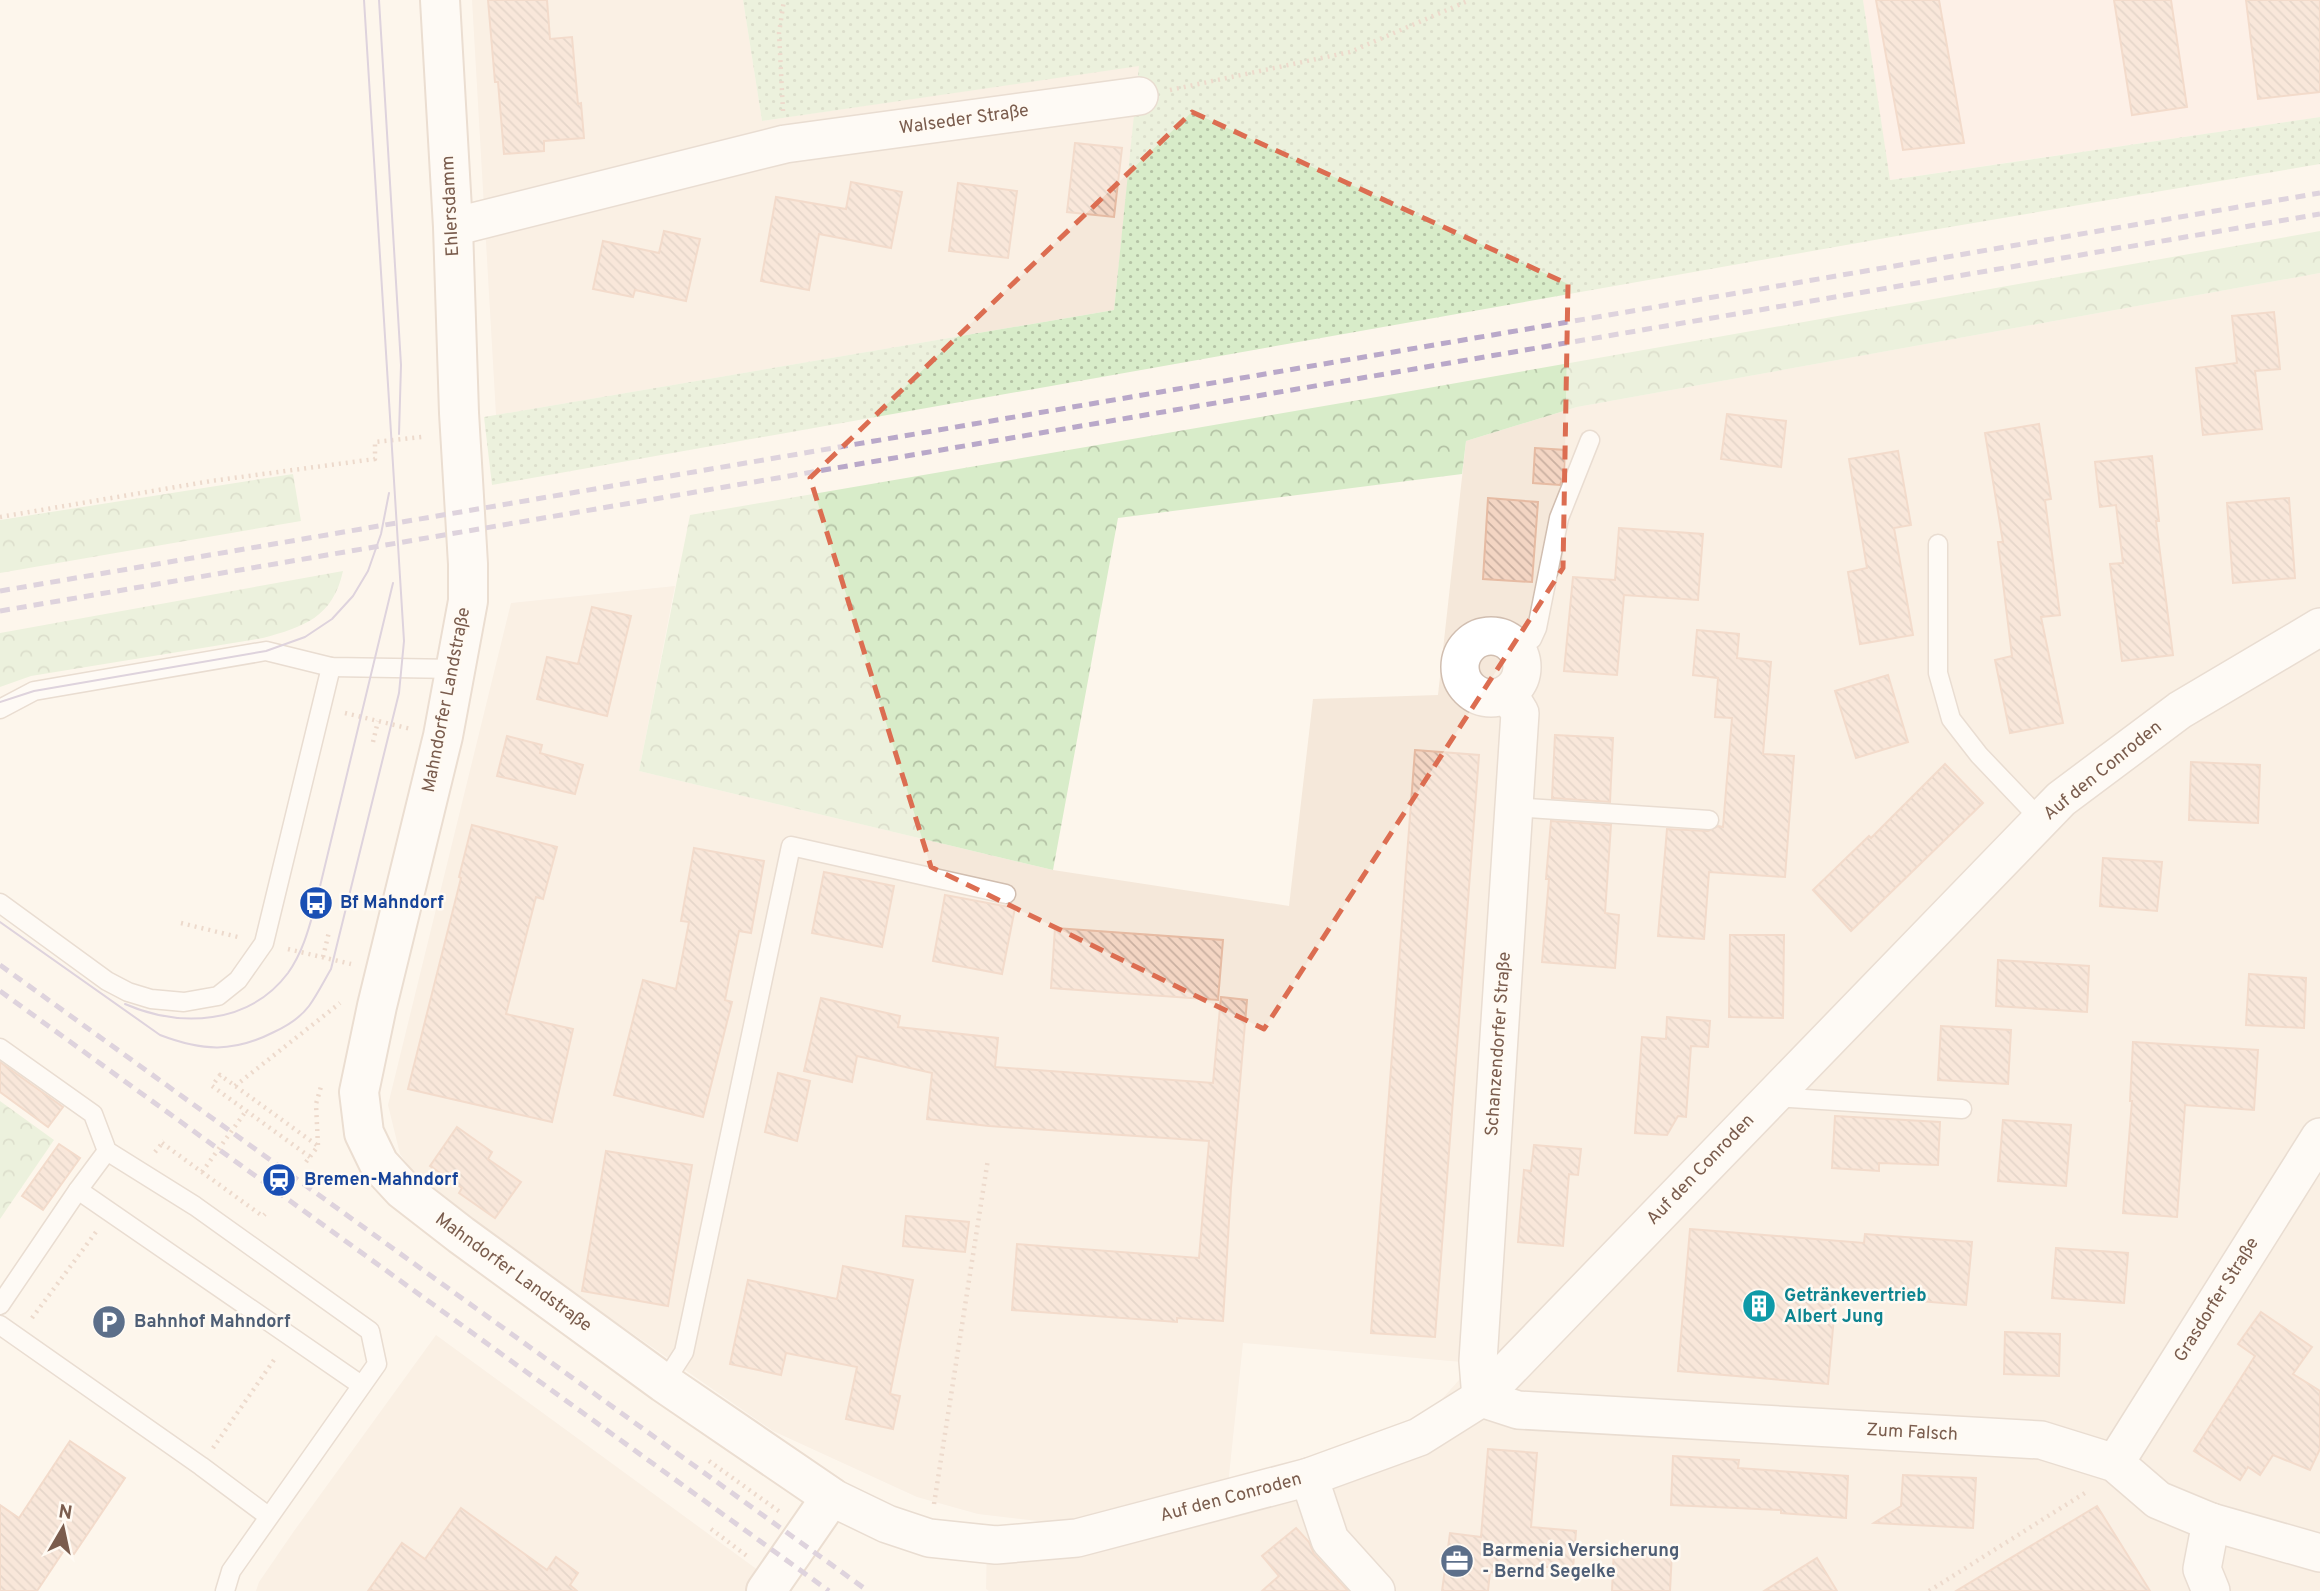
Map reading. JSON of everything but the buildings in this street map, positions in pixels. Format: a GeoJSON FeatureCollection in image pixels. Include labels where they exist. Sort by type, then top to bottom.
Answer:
{"type":"FeatureCollection","features":[{"type":"Feature","properties":{"kind":"street","name":"Ehlersdamm"},"geometry":{"type":"LineString","coordinates":[[440,0],[453,227],[458,412]]}},
{"type":"Feature","properties":{"kind":"street","name":"Walseder Straße"},"geometry":{"type":"LineString","coordinates":[[453,227],[785,144],[1139,96]]}},
{"type":"Feature","properties":{"kind":"street","name":"Mahndorfer Landstraße"},"geometry":{"type":"LineString","coordinates":[[458,412],[468,601],[443,736],[377,1006],[359,1092],[364,1133],[379,1164],[403,1190],[664,1383],[831,1497],[887,1524],[929,1538],[996,1545]]}},
{"type":"Feature","properties":{"kind":"street","name":"Auf den Conroden"},"geometry":{"type":"LineString","coordinates":[[996,1545],[1077,1538],[1309,1477],[1419,1437],[1481,1398],[2061,799],[2180,710],[2320,627]]}},
{"type":"Feature","properties":{"kind":"street"},"geometry":{"type":"LineString","coordinates":[[1497,636],[1509,641],[1517,650],[1522,661],[1522,673],[1517,684],[1508,693],[1497,698],[1485,697],[1473,693],[1465,684],[1460,672],[1460,660],[1465,649],[1474,640],[1497,636]]}},
{"type":"Feature","properties":{"kind":"street","name":"Schanzendorfer Straße"},"geometry":{"type":"LineString","coordinates":[[1481,1398],[1478,1361],[1520,713],[1508,693]]}},
{"type":"Feature","properties":{"kind":"street","name":"Grasdorfer Straße"},"geometry":{"type":"LineString","coordinates":[[2115,1463],[2320,1137]]}},
{"type":"Feature","properties":{"kind":"street","name":"Zum Falsch"},"geometry":{"type":"LineString","coordinates":[[1481,1398],[1518,1410],[2041,1440],[2115,1463],[2158,1500],[2211,1522],[2320,1553]]}},
{"type":"Feature","properties":{"kind":"street"},"geometry":{"type":"LineString","coordinates":[[1309,1477],[1330,1540],[1376,1591]]}},
{"type":"Feature","properties":{"kind":"street"},"geometry":{"type":"LineString","coordinates":[[771,1584],[831,1497]]}},
{"type":"Feature","properties":{"kind":"street"},"geometry":{"type":"LineString","coordinates":[[2211,1522],[2202,1569],[2211,1591]]}},
{"type":"Feature","properties":{"kind":"lane"},"geometry":{"type":"LineString","coordinates":[[1517,650],[1532,639],[1537,628],[1559,518],[1590,440]]}},
{"type":"Feature","properties":{"kind":"lane"},"geometry":{"type":"LineString","coordinates":[[1938,544],[1938,673],[1951,719],[1979,755],[2041,820]]}},
{"type":"Feature","properties":{"kind":"lane"},"geometry":{"type":"LineString","coordinates":[[0,709],[34,691],[266,651],[331,667],[457,668]]}},
{"type":"Feature","properties":{"kind":"lane"},"geometry":{"type":"LineString","coordinates":[[0,903],[107,981],[128,992],[151,999],[184,1002],[218,996],[238,980],[264,943],[331,667]]}},
{"type":"Feature","properties":{"kind":"lane"},"geometry":{"type":"LineString","coordinates":[[1514,807],[1709,820]]}},
{"type":"Feature","properties":{"kind":"lane"},"geometry":{"type":"LineString","coordinates":[[664,1383],[684,1352],[791,846],[1006,894]]}},
{"type":"Feature","properties":{"kind":"lane"},"geometry":{"type":"LineString","coordinates":[[0,1048],[93,1114],[107,1151],[195,1206],[370,1331],[377,1364],[231,1570],[225,1591]]}},
{"type":"Feature","properties":{"kind":"lane"},"geometry":{"type":"LineString","coordinates":[[1772,1097],[1962,1109]]}},
{"type":"Feature","properties":{"kind":"lane"},"geometry":{"type":"LineString","coordinates":[[0,1305],[78,1189],[107,1151]]}},
{"type":"Feature","properties":{"kind":"lane"},"geometry":{"type":"LineString","coordinates":[[78,1189],[361,1385]]}},
{"type":"Feature","properties":{"kind":"lane"},"geometry":{"type":"LineString","coordinates":[[0,1325],[268,1516]]}},
{"type":"Feature","properties":{"kind":"path"},"geometry":{"type":"LineString","coordinates":[[784,0],[779,33],[785,144]]}},
{"type":"Feature","properties":{"kind":"path"},"geometry":{"type":"LineString","coordinates":[[1139,96],[1350,52],[1470,0]]}},
{"type":"Feature","properties":{"kind":"path"},"geometry":{"type":"LineString","coordinates":[[0,517],[211,481],[375,459],[375,442],[422,437],[424,415],[458,412]]}},
{"type":"Feature","properties":{"kind":"path"},"geometry":{"type":"LineString","coordinates":[[321,707],[443,736]]}},
{"type":"Feature","properties":{"kind":"path"},"geometry":{"type":"LineString","coordinates":[[373,741],[378,721]]}},
{"type":"Feature","properties":{"kind":"path"},"geometry":{"type":"LineString","coordinates":[[323,957],[329,932]]}},
{"type":"Feature","properties":{"kind":"path"},"geometry":{"type":"LineString","coordinates":[[235,1086],[344,1000]]}},
{"type":"Feature","properties":{"kind":"path"},"geometry":{"type":"LineString","coordinates":[[318,1146],[219,1075],[212,1086],[308,1159],[318,1146],[316,1104],[322,1084]]}},
{"type":"Feature","properties":{"kind":"path"},"geometry":{"type":"LineString","coordinates":[[202,1172],[246,1111]]}},
{"type":"Feature","properties":{"kind":"path"},"geometry":{"type":"LineString","coordinates":[[141,1172],[163,1142],[261,1215],[265,1214]]}},
{"type":"Feature","properties":{"kind":"path"},"geometry":{"type":"LineString","coordinates":[[929,1538],[988,1159]]}},
{"type":"Feature","properties":{"kind":"path"},"geometry":{"type":"LineString","coordinates":[[18,1338],[111,1211]]}},
{"type":"Feature","properties":{"kind":"path"},"geometry":{"type":"LineString","coordinates":[[201,1466],[291,1336]]}},
{"type":"Feature","properties":{"kind":"path"},"geometry":{"type":"LineString","coordinates":[[709,1461],[807,1532]]}},
{"type":"Feature","properties":{"kind":"path"},"geometry":{"type":"LineString","coordinates":[[1929,1591],[2090,1489],[2115,1463]]}},
{"type":"Feature","properties":{"kind":"path"},"geometry":{"type":"LineString","coordinates":[[711,1529],[771,1584]]}},
{"type":"Feature","properties":{"kind":"highlighted area"},"geometry":{"type":"Polygon","coordinates":[[[1192,112],[1568,284],[1563,568],[1264,1029],[931,867],[810,478],[1192,112]]]}},
{"type":"Feature","properties":{"kind":"shaded area"},"geometry":{"type":"Polygon","coordinates":[[[472,0],[743,0],[762,121],[1140,65],[1114,310],[496,415],[472,0]]]}},
{"type":"Feature","properties":{"kind":"shaded area"},"geometry":{"type":"Polygon","coordinates":[[[1863,0],[2320,0],[2320,117],[1889,180],[1863,0]]]}},
{"type":"Feature","properties":{"kind":"shaded area"},"geometry":{"type":"Polygon","coordinates":[[[2320,273],[2320,1591],[989,1591],[986,1589],[987,1542],[1080,1545],[1196,1518],[1294,1483],[1408,1437],[1459,1380],[1462,1362],[1243,1343],[1228,1485],[1055,1523],[978,1514],[917,1497],[773,1431],[427,1191],[400,1154],[388,1105],[511,603],[675,586],[639,771],[1053,870],[1289,906],[1313,699],[1438,695],[1466,441],[1577,407],[2320,273]]]}},
{"type":"Feature","properties":{"kind":"shaded area"},"geometry":{"type":"Polygon","coordinates":[[[436,1335],[773,1581],[765,1591],[256,1591],[259,1582],[294,1531],[436,1335]]]}},
{"type":"Feature","properties":{"kind":"green space"},"geometry":{"type":"Polygon","coordinates":[[[743,0],[1863,0],[1890,180],[2320,117],[2320,164],[1897,236],[492,485],[484,417],[1114,310],[1139,66],[762,121],[743,0]]]}},
{"type":"Feature","properties":{"kind":"green space"},"geometry":{"type":"Polygon","coordinates":[[[2320,231],[2320,273],[1577,407],[1466,441],[1462,474],[1118,518],[1053,870],[639,771],[690,515],[2320,231]]]}},
{"type":"Feature","properties":{"kind":"green space"},"geometry":{"type":"Polygon","coordinates":[[[293,474],[301,521],[0,573],[0,520],[293,474]]]}},
{"type":"Feature","properties":{"kind":"green space"},"geometry":{"type":"Polygon","coordinates":[[[343,571],[338,587],[324,610],[315,618],[291,629],[263,638],[31,676],[0,687],[0,633],[343,571]]]}},
{"type":"Feature","properties":{"kind":"green space"},"geometry":{"type":"Polygon","coordinates":[[[0,1101],[54,1140],[0,1219],[0,1101]]]}},
{"type":"Feature","properties":{"kind":"tram line"},"geometry":{"type":"LineString","coordinates":[[0,922],[160,1035],[204,1047],[245,1044],[279,1030],[309,1006],[331,969],[399,693],[404,641],[364,0]]}},
{"type":"Feature","properties":{"kind":"tram line"},"geometry":{"type":"LineString","coordinates":[[379,0],[401,365],[399,434]]}},
{"type":"Feature","properties":{"kind":"tram line"},"geometry":{"type":"LineString","coordinates":[[0,702],[34,691],[266,651],[305,637],[332,619],[353,596],[368,571],[381,534],[389,493]]}},
{"type":"Feature","properties":{"kind":"tram line"},"geometry":{"type":"LineString","coordinates":[[125,1004],[168,1017],[212,1017],[234,1012],[254,1003],[272,990],[288,973],[305,940],[316,903],[393,583]]}},
{"type":"Feature","properties":{"kind":"railway"},"geometry":{"type":"LineString","coordinates":[[0,591],[2320,193]]}},
{"type":"Feature","properties":{"kind":"railway"},"geometry":{"type":"LineString","coordinates":[[0,611],[2320,214]]}},
{"type":"Feature","properties":{"kind":"railway"},"geometry":{"type":"LineString","coordinates":[[0,965],[868,1591]]}},
{"type":"Feature","properties":{"kind":"railway"},"geometry":{"type":"LineString","coordinates":[[0,991],[829,1591]]}},
{"type":"Feature","properties":{"kind":"place","name":"Bf Mahndorf"},"geometry":{"type":"Point","coordinates":[316,903]}},
{"type":"Feature","properties":{"kind":"place","name":"Bremen-Mahndorf"},"geometry":{"type":"Point","coordinates":[279,1180]}},
{"type":"Feature","properties":{"kind":"place","name":"Getränkevertrieb Albert Jung"},"geometry":{"type":"Point","coordinates":[1759,1306]}},
{"type":"Feature","properties":{"kind":"place","name":"Bahnhof Mahndorf"},"geometry":{"type":"Point","coordinates":[109,1322]}},
{"type":"Feature","properties":{"kind":"place","name":"Barmenia Versicherung - Bernd Segelke"},"geometry":{"type":"Point","coordinates":[1457,1561]}}]}
